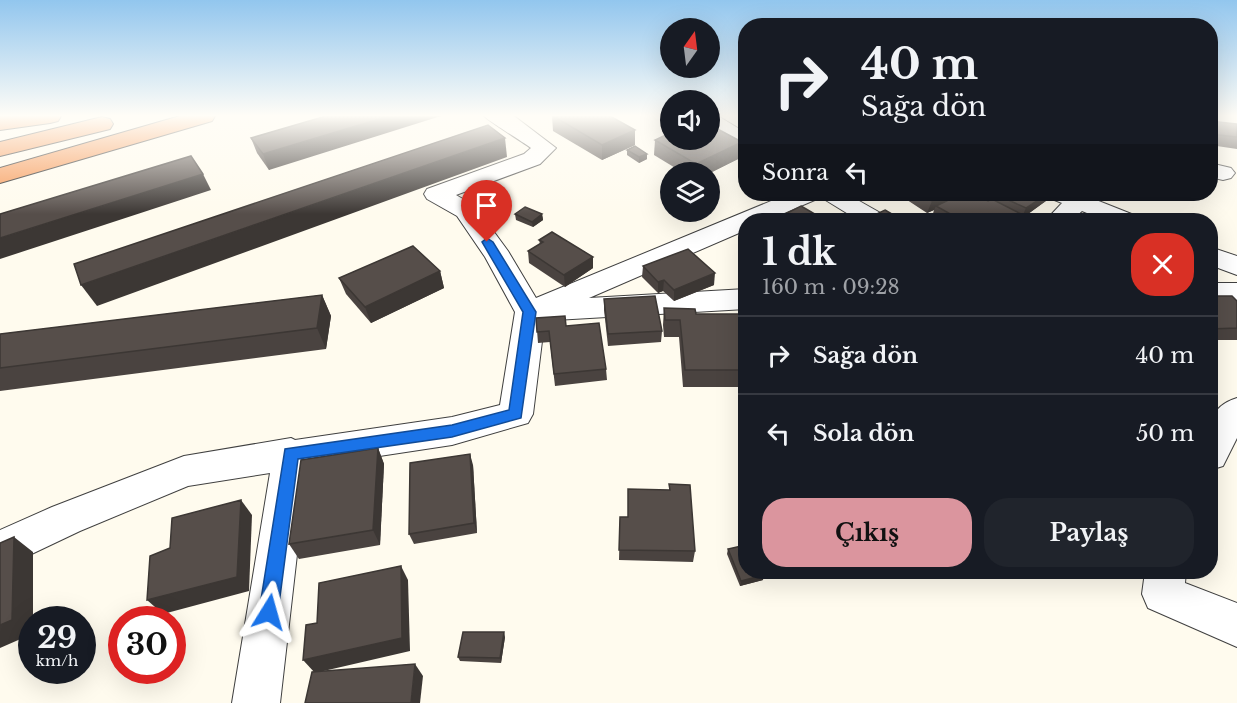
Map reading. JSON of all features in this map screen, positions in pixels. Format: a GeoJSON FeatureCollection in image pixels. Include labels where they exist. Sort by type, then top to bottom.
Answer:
{"type":"FeatureCollection","features":[{"type":"Feature","properties":{"kind":"highway"},"geometry":{"type":"LineString","coordinates":[[0,176],[92,149]]}},
{"type":"Feature","properties":{"kind":"street"},"geometry":{"type":"LineString","coordinates":[[0,550],[66,519],[184,471],[291,453],[452,431],[516,414],[530,312],[498,257],[466,211],[436,194],[532,159],[544,149]]}},
{"type":"Feature","properties":{"kind":"street"},"geometry":{"type":"LineString","coordinates":[[763,213],[792,201]]}},
{"type":"Feature","properties":{"kind":"street"},"geometry":{"type":"LineString","coordinates":[[842,201],[863,213]]}},
{"type":"Feature","properties":{"kind":"street"},"geometry":{"type":"LineString","coordinates":[[1080,201],[1108,213]]}},
{"type":"Feature","properties":{"kind":"street"},"geometry":{"type":"LineString","coordinates":[[530,312],[738,224]]}},
{"type":"Feature","properties":{"kind":"street"},"geometry":{"type":"LineString","coordinates":[[1218,258],[1237,266]]}},
{"type":"Feature","properties":{"kind":"street"},"geometry":{"type":"LineString","coordinates":[[1218,293],[1237,293]]}},
{"type":"Feature","properties":{"kind":"street"},"geometry":{"type":"LineString","coordinates":[[530,312],[738,299]]}},
{"type":"Feature","properties":{"kind":"street"},"geometry":{"type":"LineString","coordinates":[[1218,440],[1232,414],[1237,411]]}},
{"type":"Feature","properties":{"kind":"street"},"geometry":{"type":"LineString","coordinates":[[256,703],[291,453]]}},
{"type":"Feature","properties":{"kind":"street"},"geometry":{"type":"LineString","coordinates":[[1165,579],[1163,594],[1237,625]]}},
{"type":"Feature","properties":{"kind":"building"},"geometry":{"type":"Polygon","coordinates":[[[259,149],[280,149],[263,154],[259,149]]]}},
{"type":"Feature","properties":{"kind":"building"},"geometry":{"type":"Polygon","coordinates":[[[417,149],[474,149],[81,285],[74,264],[417,149]]]}},
{"type":"Feature","properties":{"kind":"building"},"geometry":{"type":"Polygon","coordinates":[[[639,149],[647,154],[639,157],[627,150],[639,149]]]}},
{"type":"Feature","properties":{"kind":"building"},"geometry":{"type":"Polygon","coordinates":[[[728,149],[700,162],[693,162],[672,150],[720,150],[728,149]]]}},
{"type":"Feature","properties":{"kind":"building"},"geometry":{"type":"Polygon","coordinates":[[[191,156],[203,174],[0,238],[0,214],[191,156]]]}},
{"type":"Feature","properties":{"kind":"building"},"geometry":{"type":"Polygon","coordinates":[[[946,201],[996,201],[1019,213],[948,213],[936,206],[946,201]]]}},
{"type":"Feature","properties":{"kind":"building"},"geometry":{"type":"Polygon","coordinates":[[[1010,201],[1036,201],[1026,208],[1010,201]]]}},
{"type":"Feature","properties":{"kind":"building"},"geometry":{"type":"Polygon","coordinates":[[[801,206],[813,213],[787,213],[801,206]]]}},
{"type":"Feature","properties":{"kind":"building"},"geometry":{"type":"Polygon","coordinates":[[[525,207],[542,214],[532,222],[515,214],[525,207]]]}},
{"type":"Feature","properties":{"kind":"building"},"geometry":{"type":"Polygon","coordinates":[[[552,232],[593,257],[564,275],[528,251],[543,242],[539,240],[552,232]]]}},
{"type":"Feature","properties":{"kind":"building"},"geometry":{"type":"Polygon","coordinates":[[[413,246],[440,271],[365,307],[339,278],[413,246]]]}},
{"type":"Feature","properties":{"kind":"building"},"geometry":{"type":"Polygon","coordinates":[[[688,249],[715,273],[674,290],[664,280],[658,282],[643,266],[688,249]]]}},
{"type":"Feature","properties":{"kind":"building"},"geometry":{"type":"Polygon","coordinates":[[[322,295],[317,328],[0,368],[0,334],[322,295]]]}},
{"type":"Feature","properties":{"kind":"building"},"geometry":{"type":"Polygon","coordinates":[[[655,296],[662,331],[608,334],[604,299],[655,296]]]}},
{"type":"Feature","properties":{"kind":"building"},"geometry":{"type":"Polygon","coordinates":[[[1218,296],[1232,296],[1237,301],[1237,328],[1218,329],[1218,296]]]}},
{"type":"Feature","properties":{"kind":"building"},"geometry":{"type":"Polygon","coordinates":[[[664,308],[695,309],[696,314],[738,314],[738,370],[685,370],[680,320],[665,320],[664,308]]]}},
{"type":"Feature","properties":{"kind":"building"},"geometry":{"type":"Polygon","coordinates":[[[565,316],[566,326],[599,323],[606,369],[554,374],[549,331],[537,332],[536,318],[565,316]]]}},
{"type":"Feature","properties":{"kind":"building"},"geometry":{"type":"Polygon","coordinates":[[[378,448],[373,530],[289,544],[301,460],[378,448]]]}},
{"type":"Feature","properties":{"kind":"building"},"geometry":{"type":"Polygon","coordinates":[[[470,454],[474,523],[409,534],[410,463],[470,454]]]}},
{"type":"Feature","properties":{"kind":"building"},"geometry":{"type":"Polygon","coordinates":[[[669,484],[690,485],[695,551],[619,550],[620,517],[628,517],[628,489],[670,490],[669,484]]]}},
{"type":"Feature","properties":{"kind":"building"},"geometry":{"type":"Polygon","coordinates":[[[241,500],[237,577],[147,600],[150,556],[170,548],[172,518],[241,500]]]}},
{"type":"Feature","properties":{"kind":"building"},"geometry":{"type":"Polygon","coordinates":[[[14,537],[12,620],[0,625],[0,543],[14,537]]]}},
{"type":"Feature","properties":{"kind":"building"},"geometry":{"type":"Polygon","coordinates":[[[738,547],[738,574],[728,549],[738,547]]]}},
{"type":"Feature","properties":{"kind":"building"},"geometry":{"type":"Polygon","coordinates":[[[401,566],[402,638],[303,660],[306,625],[317,623],[319,583],[401,566]]]}},
{"type":"Feature","properties":{"kind":"building"},"geometry":{"type":"Polygon","coordinates":[[[463,632],[504,632],[500,658],[458,657],[463,632]]]}},
{"type":"Feature","properties":{"kind":"building"},"geometry":{"type":"Polygon","coordinates":[[[415,664],[411,703],[305,703],[312,672],[415,664]]]}},
{"type":"Feature","properties":{"kind":"route"},"geometry":{"type":"LineString","coordinates":[[269,612],[291,453],[452,431],[516,414],[530,312],[487,242]]}}]}
